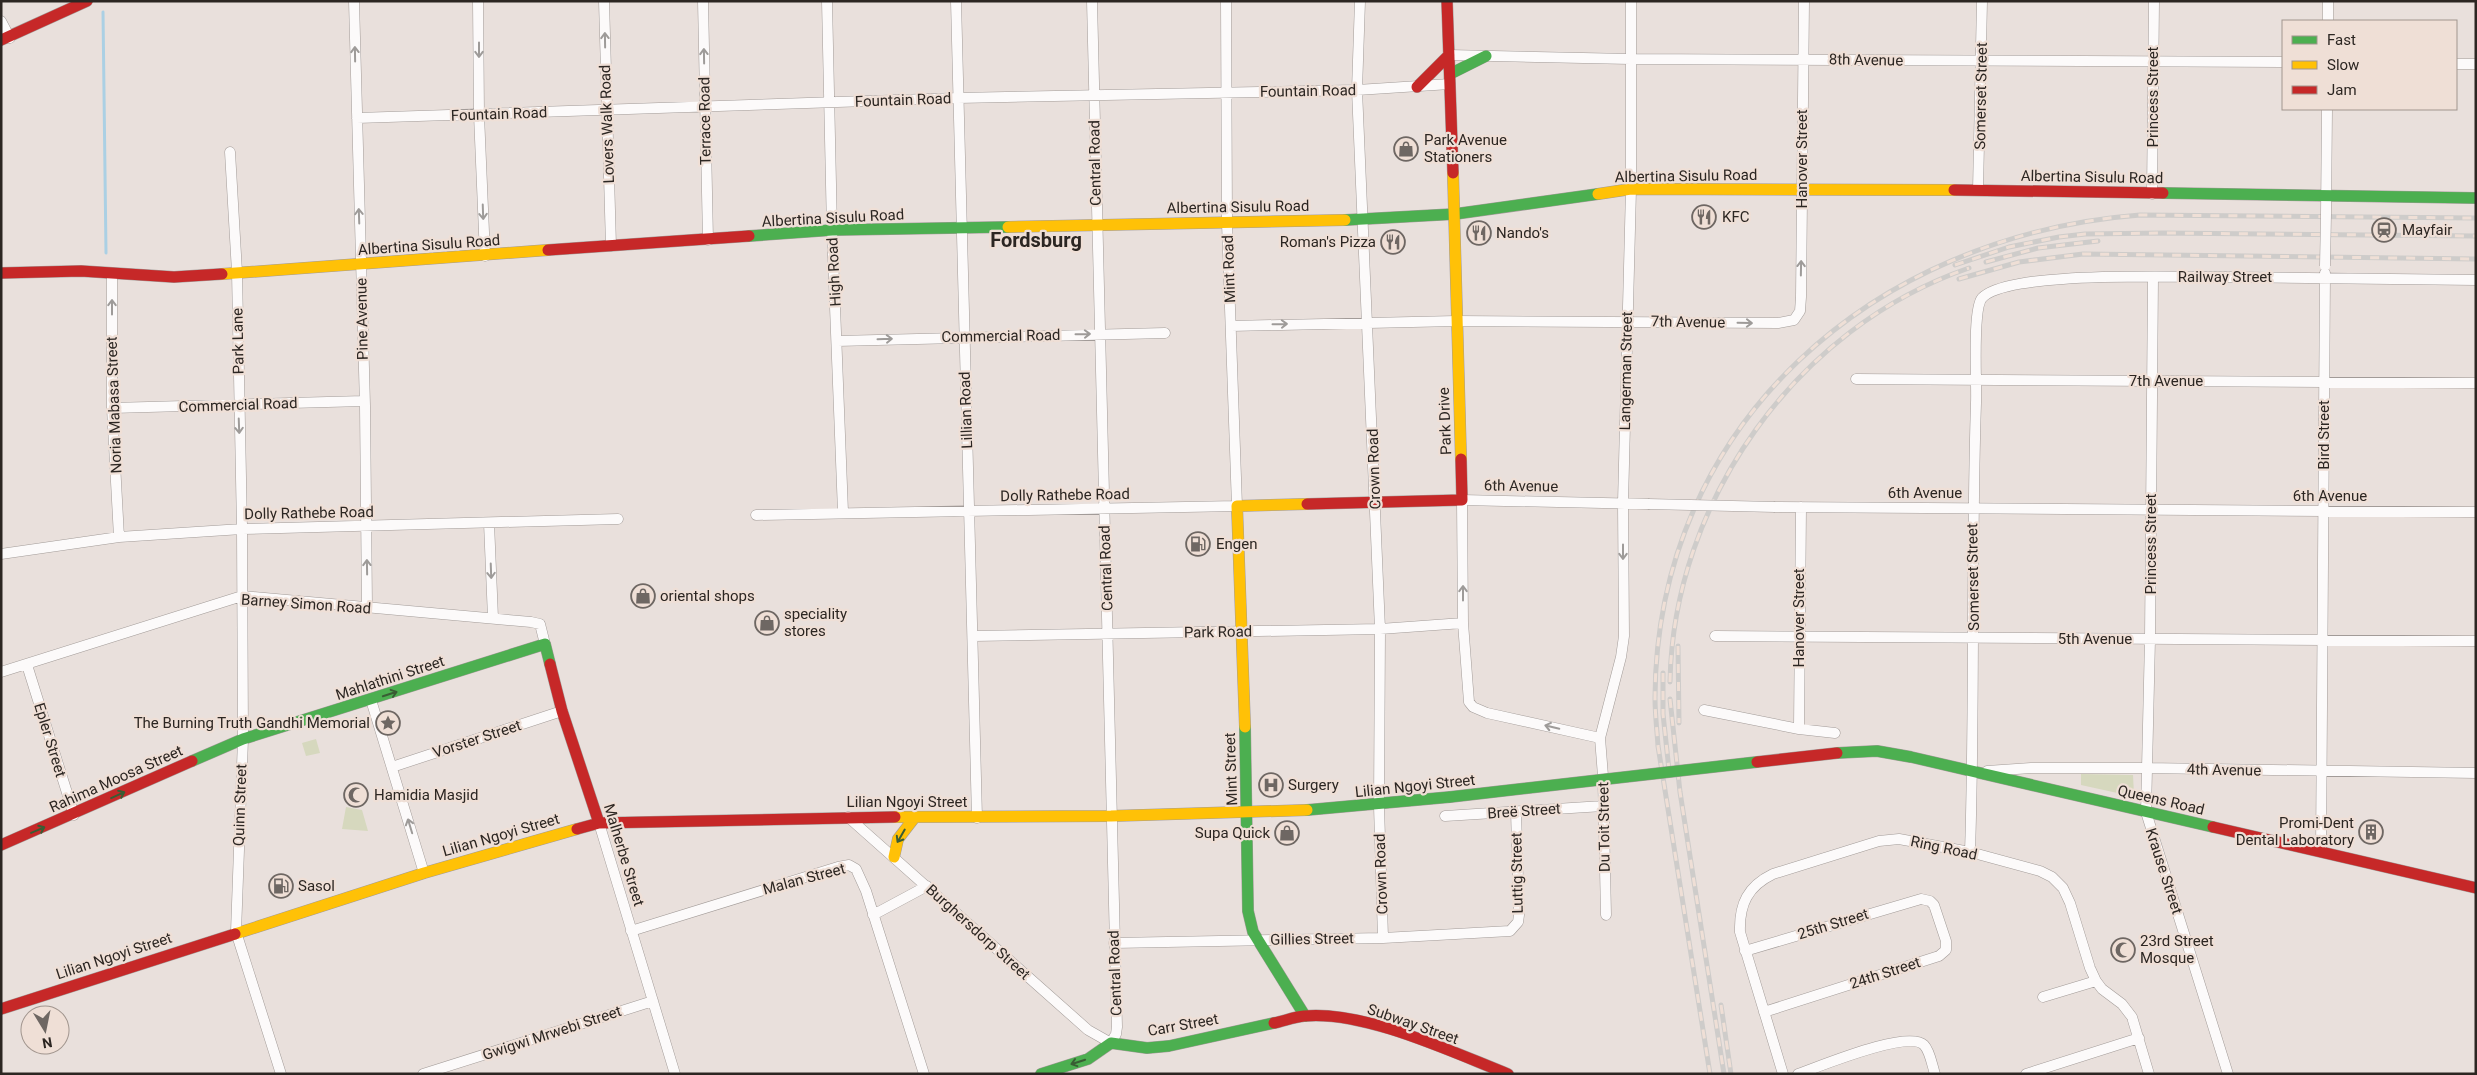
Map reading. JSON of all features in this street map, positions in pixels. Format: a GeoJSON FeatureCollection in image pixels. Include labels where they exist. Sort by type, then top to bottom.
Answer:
{"type":"FeatureCollection","features":[{"type":"Feature","properties":{"kind":"street"},"geometry":{"type":"LineString","coordinates":[[1,21],[5,39],[87,1]]}},
{"type":"Feature","properties":{"kind":"street","name":"Pine Avenue"},"geometry":{"type":"LineString","coordinates":[[354,1],[367,607]]}},
{"type":"Feature","properties":{"kind":"street"},"geometry":{"type":"LineString","coordinates":[[478,1],[479,115],[485,256]]}},
{"type":"Feature","properties":{"kind":"street","name":"Lovers Walk Road"},"geometry":{"type":"LineString","coordinates":[[604,1],[606,110],[612,246]]}},
{"type":"Feature","properties":{"kind":"street","name":"Terrace Road"},"geometry":{"type":"LineString","coordinates":[[703,1],[708,240]]}},
{"type":"Feature","properties":{"kind":"street","name":"High Road"},"geometry":{"type":"LineString","coordinates":[[827,1],[832,230],[844,512]]}},
{"type":"Feature","properties":{"kind":"street","name":"Lillian Road"},"geometry":{"type":"LineString","coordinates":[[956,1],[963,337],[974,636],[977,818]]}},
{"type":"Feature","properties":{"kind":"street","name":"Central Road"},"geometry":{"type":"LineString","coordinates":[[1092,1],[1117,1027],[1116,1034],[1111,1043]]}},
{"type":"Feature","properties":{"kind":"street","name":"Mint Road"},"geometry":{"type":"LineString","coordinates":[[1226,1],[1227,223],[1237,506]]}},
{"type":"Feature","properties":{"kind":"street","name":"Crown Road"},"geometry":{"type":"LineString","coordinates":[[1360,1],[1356,90],[1364,219],[1380,629],[1379,806],[1383,938]]}},
{"type":"Feature","properties":{"kind":"street","name":"Park Drive"},"geometry":{"type":"LineString","coordinates":[[1447,1],[1456,214],[1456,321],[1466,690],[1469,702],[1473,707],[1487,713],[1600,738]]}},
{"type":"Feature","properties":{"kind":"street","name":"Langerman Street"},"geometry":{"type":"LineString","coordinates":[[1600,738],[1621,657],[1624,636],[1623,503],[1626,321],[1631,189],[1630,59],[1632,1]]}},
{"type":"Feature","properties":{"kind":"street","name":"Hanover Street"},"geometry":{"type":"LineString","coordinates":[[1798,317],[1801,297],[1804,1]]}},
{"type":"Feature","properties":{"kind":"street","name":"Somerset Street"},"geometry":{"type":"LineString","coordinates":[[1978,190],[1982,1]]}},
{"type":"Feature","properties":{"kind":"street","name":"Princess Street"},"geometry":{"type":"LineString","coordinates":[[2152,194],[2154,1]]}},
{"type":"Feature","properties":{"kind":"street"},"geometry":{"type":"LineString","coordinates":[[2328,1],[2328,20]]}},
{"type":"Feature","properties":{"kind":"street"},"geometry":{"type":"LineString","coordinates":[[1417,87],[1449,55]]}},
{"type":"Feature","properties":{"kind":"street","name":"8th Avenue"},"geometry":{"type":"LineString","coordinates":[[1449,55],[1630,59],[2282,62]]}},
{"type":"Feature","properties":{"kind":"street"},"geometry":{"type":"LineString","coordinates":[[1450,79],[1486,56]]}},
{"type":"Feature","properties":{"kind":"street"},"geometry":{"type":"LineString","coordinates":[[2457,64],[2476,64]]}},
{"type":"Feature","properties":{"kind":"street","name":"Fountain Road"},"geometry":{"type":"LineString","coordinates":[[357,118],[479,115],[704,105],[1356,90],[1417,87],[1450,79]]}},
{"type":"Feature","properties":{"kind":"street","name":"Bird Street"},"geometry":{"type":"LineString","coordinates":[[2321,852],[2327,110]]}},
{"type":"Feature","properties":{"kind":"street","name":"Park Lane"},"geometry":{"type":"LineString","coordinates":[[230,152],[237,272],[238,405],[242,530]]}},
{"type":"Feature","properties":{"kind":"street","name":"Albertina Sisulu Road"},"geometry":{"type":"LineString","coordinates":[[1,273],[37,270],[174,277],[832,230],[961,229],[1097,224],[1364,219],[1456,214],[1631,189],[1978,190],[2476,198]]}},
{"type":"Feature","properties":{"kind":"street","name":"Noria Mabasa Street"},"geometry":{"type":"LineString","coordinates":[[112,273],[112,408],[119,537]]}},
{"type":"Feature","properties":{"kind":"street","name":"Princess Street"},"geometry":{"type":"LineString","coordinates":[[2146,812],[2150,639],[2153,277]]}},
{"type":"Feature","properties":{"kind":"street","name":"Railway Street"},"geometry":{"type":"LineString","coordinates":[[1980,302],[1990,293],[2042,281],[2085,278],[2476,280]]}},
{"type":"Feature","properties":{"kind":"street","name":"Somerset Street"},"geometry":{"type":"LineString","coordinates":[[1970,852],[1973,772],[1974,638],[1972,508],[1977,380],[1976,318],[1980,302]]}},
{"type":"Feature","properties":{"kind":"street","name":"7th Avenue"},"geometry":{"type":"LineString","coordinates":[[1456,321],[1778,323],[1798,317]]}},
{"type":"Feature","properties":{"kind":"street"},"geometry":{"type":"LineString","coordinates":[[1231,326],[1456,321]]}},
{"type":"Feature","properties":{"kind":"street","name":"Commercial Road"},"geometry":{"type":"LineString","coordinates":[[837,341],[1165,333]]}},
{"type":"Feature","properties":{"kind":"street","name":"7th Avenue"},"geometry":{"type":"LineString","coordinates":[[1856,379],[2476,383]]}},
{"type":"Feature","properties":{"kind":"street","name":"Commercial Road"},"geometry":{"type":"LineString","coordinates":[[112,408],[364,401]]}},
{"type":"Feature","properties":{"kind":"street","name":"6th Avenue"},"geometry":{"type":"LineString","coordinates":[[1375,502],[1462,500],[1776,507],[2476,512]]}},
{"type":"Feature","properties":{"kind":"street","name":"Dolly Rathebe Road"},"geometry":{"type":"LineString","coordinates":[[756,516],[844,512],[970,512],[1375,502]]}},
{"type":"Feature","properties":{"kind":"street","name":"Mint Street"},"geometry":{"type":"LineString","coordinates":[[1237,506],[1248,812],[1248,911],[1250,925],[1258,940],[1305,1016]]}},
{"type":"Feature","properties":{"kind":"street","name":"Hanover Street"},"geometry":{"type":"LineString","coordinates":[[1799,729],[1801,507]]}},
{"type":"Feature","properties":{"kind":"street","name":"Dolly Rathebe Road"},"geometry":{"type":"LineString","coordinates":[[1,554],[119,537],[242,530],[618,519]]}},
{"type":"Feature","properties":{"kind":"street"},"geometry":{"type":"LineString","coordinates":[[489,523],[492,618]]}},
{"type":"Feature","properties":{"kind":"street","name":"Quinn Street"},"geometry":{"type":"LineString","coordinates":[[242,530],[243,739],[236,932],[281,1074]]}},
{"type":"Feature","properties":{"kind":"street","name":"Barney Simon Road"},"geometry":{"type":"LineString","coordinates":[[1,672],[242,596],[540,624],[545,644]]}},
{"type":"Feature","properties":{"kind":"street","name":"Park Road"},"geometry":{"type":"LineString","coordinates":[[974,636],[1380,629],[1463,624]]}},
{"type":"Feature","properties":{"kind":"street","name":"5th Avenue"},"geometry":{"type":"LineString","coordinates":[[1715,636],[2476,642]]}},
{"type":"Feature","properties":{"kind":"street","name":"Mahlathini Street"},"geometry":{"type":"LineString","coordinates":[[243,739],[545,644]]}},
{"type":"Feature","properties":{"kind":"street","name":"Malherbe Street"},"geometry":{"type":"LineString","coordinates":[[545,644],[562,711],[599,823],[675,1074]]}},
{"type":"Feature","properties":{"kind":"street","name":"Epler Street"},"geometry":{"type":"LineString","coordinates":[[27,665],[74,815]]}},
{"type":"Feature","properties":{"kind":"street"},"geometry":{"type":"LineString","coordinates":[[371,700],[424,873]]}},
{"type":"Feature","properties":{"kind":"street"},"geometry":{"type":"LineString","coordinates":[[1704,710],[1799,729],[1834,733]]}},
{"type":"Feature","properties":{"kind":"street","name":"Vorster Street"},"geometry":{"type":"LineString","coordinates":[[392,767],[562,711]]}},
{"type":"Feature","properties":{"kind":"street","name":"Du Toit Street"},"geometry":{"type":"LineString","coordinates":[[1600,738],[1603,776],[1606,916]]}},
{"type":"Feature","properties":{"kind":"street","name":"Rahima Moosa Street"},"geometry":{"type":"LineString","coordinates":[[1,846],[243,739]]}},
{"type":"Feature","properties":{"kind":"street","name":"Queens Road"},"geometry":{"type":"LineString","coordinates":[[1837,753],[1864,751],[1893,753],[2476,888]]}},
{"type":"Feature","properties":{"kind":"street","name":"Lilian Ngoyi Street"},"geometry":{"type":"LineString","coordinates":[[1,1009],[424,873],[599,823],[848,817],[1111,816],[1379,806],[1837,753]]}},
{"type":"Feature","properties":{"kind":"street","name":"4th Avenue"},"geometry":{"type":"LineString","coordinates":[[1973,772],[2032,768],[2146,768],[2476,773]]}},
{"type":"Feature","properties":{"kind":"street","name":"Breë Street"},"geometry":{"type":"LineString","coordinates":[[1445,816],[1603,806]]}},
{"type":"Feature","properties":{"kind":"street","name":"Luttig Street"},"geometry":{"type":"LineString","coordinates":[[1510,931],[1518,922],[1519,915],[1516,811]]}},
{"type":"Feature","properties":{"kind":"street","name":"Krause Street"},"geometry":{"type":"LineString","coordinates":[[2146,812],[2228,1074]]}},
{"type":"Feature","properties":{"kind":"street","name":"Burghersdorp Street"},"geometry":{"type":"LineString","coordinates":[[848,817],[1088,1030],[1111,1043]]}},
{"type":"Feature","properties":{"kind":"street"},"geometry":{"type":"LineString","coordinates":[[894,857],[898,839],[915,817]]}},
{"type":"Feature","properties":{"kind":"street","name":"Ring Road"},"geometry":{"type":"LineString","coordinates":[[1783,1074],[1745,952],[1740,920],[1744,900],[1760,880],[1773,874],[1879,841],[1899,838],[1970,852],[2040,871],[2060,882],[2070,903],[2090,968],[2096,981],[2128,1010],[2139,1038],[2149,1074]]}},
{"type":"Feature","properties":{"kind":"street","name":"Malan Street"},"geometry":{"type":"LineString","coordinates":[[631,931],[849,865],[860,873],[924,1074]]}},
{"type":"Feature","properties":{"kind":"street"},"geometry":{"type":"LineString","coordinates":[[873,915],[927,886]]}},
{"type":"Feature","properties":{"kind":"street","name":"25th Street"},"geometry":{"type":"LineString","coordinates":[[1745,952],[1921,899]]}},
{"type":"Feature","properties":{"kind":"street","name":"24th Street"},"geometry":{"type":"LineString","coordinates":[[1764,1012],[1942,954],[1947,947],[1934,905],[1930,901],[1921,899]]}},
{"type":"Feature","properties":{"kind":"street","name":"Gillies Street"},"geometry":{"type":"LineString","coordinates":[[1114,943],[1383,938],[1510,931]]}},
{"type":"Feature","properties":{"kind":"street"},"geometry":{"type":"LineString","coordinates":[[2042,997],[2096,981]]}},
{"type":"Feature","properties":{"kind":"street","name":"Gwigwi Mrwebi Street"},"geometry":{"type":"LineString","coordinates":[[424,1074],[653,1001]]}},
{"type":"Feature","properties":{"kind":"street","name":"Carr Street"},"geometry":{"type":"LineString","coordinates":[[1111,1043],[1146,1048],[1168,1046],[1305,1016]]}},
{"type":"Feature","properties":{"kind":"street","name":"Subway Street"},"geometry":{"type":"LineString","coordinates":[[1305,1016],[1349,1019],[1385,1027],[1508,1074]]}},
{"type":"Feature","properties":{"kind":"street"},"geometry":{"type":"LineString","coordinates":[[2026,1074],[2139,1038]]}},
{"type":"Feature","properties":{"kind":"street"},"geometry":{"type":"LineString","coordinates":[[1798,1074],[1898,1042],[1911,1041],[1924,1045],[1935,1074]]}},
{"type":"Feature","properties":{"kind":"street"},"geometry":{"type":"LineString","coordinates":[[1041,1074],[1088,1059],[1111,1043]]}},
{"type":"Feature","properties":{"kind":"green space"},"geometry":{"type":"Polygon","coordinates":[[[316,739],[320,753],[306,756],[302,743],[316,739]]]}},
{"type":"Feature","properties":{"kind":"green space"},"geometry":{"type":"Polygon","coordinates":[[[2081,774],[2133,775],[2134,794],[2131,796],[2081,785],[2081,774]]]}},
{"type":"Feature","properties":{"kind":"green space"},"geometry":{"type":"Polygon","coordinates":[[[346,807],[362,810],[368,831],[342,829],[346,807]]]}},
{"type":"Feature","properties":{"kind":"waterway"},"geometry":{"type":"LineString","coordinates":[[103,12],[106,253]]}},
{"type":"Feature","properties":{"kind":"railway"},"geometry":{"type":"LineString","coordinates":[[1710,1074],[1658,746],[1655,698],[1665,599],[1694,509],[1739,429],[1799,360],[1871,304],[1953,260],[2043,230],[2140,215],[2476,218]]}},
{"type":"Feature","properties":{"kind":"railway"},"geometry":{"type":"LineString","coordinates":[[1955,265],[2009,247],[2085,234],[2476,236]]}},
{"type":"Feature","properties":{"kind":"railway"},"geometry":{"type":"LineString","coordinates":[[1986,262],[2038,248],[2098,241]]}},
{"type":"Feature","properties":{"kind":"railway"},"geometry":{"type":"LineString","coordinates":[[1959,279],[2019,262],[2083,254],[2476,259]]}},
{"type":"Feature","properties":{"kind":"railway"},"geometry":{"type":"LineString","coordinates":[[1670,682],[1677,615],[1694,549],[1721,487],[1756,429],[1800,377],[1850,332],[1907,295],[1969,268]]}},
{"type":"Feature","properties":{"kind":"railway"},"geometry":{"type":"LineString","coordinates":[[1678,646],[1679,723]]}},
{"type":"Feature","properties":{"kind":"railway"},"geometry":{"type":"LineString","coordinates":[[1663,673],[1663,714],[1669,770]]}},
{"type":"Feature","properties":{"kind":"railway"},"geometry":{"type":"LineString","coordinates":[[1670,699],[1680,792],[1724,1074]]}},
{"type":"Feature","properties":{"kind":"railway"},"geometry":{"type":"LineString","coordinates":[[1721,1005],[1731,1074]]}},
{"type":"Feature","properties":{"kind":"traffic: fast"},"geometry":{"type":"LineString","coordinates":[[1450,74],[1486,56]]}},
{"type":"Feature","properties":{"kind":"traffic: fast"},"geometry":{"type":"LineString","coordinates":[[2163,193],[2476,198]]}},
{"type":"Feature","properties":{"kind":"traffic: fast"},"geometry":{"type":"LineString","coordinates":[[1345,220],[1455,214],[1598,194]]}},
{"type":"Feature","properties":{"kind":"traffic: fast"},"geometry":{"type":"LineString","coordinates":[[749,236],[832,230],[1008,227]]}},
{"type":"Feature","properties":{"kind":"traffic: fast"},"geometry":{"type":"LineString","coordinates":[[192,761],[243,739],[545,644],[550,664]]}},
{"type":"Feature","properties":{"kind":"traffic: fast"},"geometry":{"type":"LineString","coordinates":[[1245,727],[1248,911],[1253,932],[1305,1016]]}},
{"type":"Feature","properties":{"kind":"traffic: fast"},"geometry":{"type":"LineString","coordinates":[[1837,753],[1877,751],[1911,757],[2213,827]]}},
{"type":"Feature","properties":{"kind":"traffic: fast"},"geometry":{"type":"LineString","coordinates":[[1450,797],[1757,762]]}},
{"type":"Feature","properties":{"kind":"traffic: fast"},"geometry":{"type":"LineString","coordinates":[[1307,810],[1450,797]]}},
{"type":"Feature","properties":{"kind":"traffic: fast"},"geometry":{"type":"LineString","coordinates":[[1041,1074],[1088,1059],[1111,1043],[1147,1048],[1169,1046],[1274,1023]]}},
{"type":"Feature","properties":{"kind":"traffic: slow"},"geometry":{"type":"LineString","coordinates":[[1453,173],[1461,459]]}},
{"type":"Feature","properties":{"kind":"traffic: slow"},"geometry":{"type":"LineString","coordinates":[[1598,194],[1631,189],[1954,190]]}},
{"type":"Feature","properties":{"kind":"traffic: slow"},"geometry":{"type":"LineString","coordinates":[[1008,227],[1345,220]]}},
{"type":"Feature","properties":{"kind":"traffic: slow"},"geometry":{"type":"LineString","coordinates":[[222,274],[548,250]]}},
{"type":"Feature","properties":{"kind":"traffic: slow"},"geometry":{"type":"LineString","coordinates":[[1245,727],[1237,506],[1307,504]]}},
{"type":"Feature","properties":{"kind":"traffic: slow"},"geometry":{"type":"LineString","coordinates":[[895,817],[1111,816],[1307,810]]}},
{"type":"Feature","properties":{"kind":"traffic: slow"},"geometry":{"type":"LineString","coordinates":[[894,857],[898,839],[915,817]]}},
{"type":"Feature","properties":{"kind":"traffic: slow"},"geometry":{"type":"LineString","coordinates":[[235,934],[424,873],[577,829]]}},
{"type":"Feature","properties":{"kind":"traffic: jam"},"geometry":{"type":"LineString","coordinates":[[1,40],[87,1]]}},
{"type":"Feature","properties":{"kind":"traffic: jam"},"geometry":{"type":"LineString","coordinates":[[1447,1],[1453,173]]}},
{"type":"Feature","properties":{"kind":"traffic: jam"},"geometry":{"type":"LineString","coordinates":[[1417,87],[1449,55]]}},
{"type":"Feature","properties":{"kind":"traffic: jam"},"geometry":{"type":"LineString","coordinates":[[1954,190],[2163,193]]}},
{"type":"Feature","properties":{"kind":"traffic: jam"},"geometry":{"type":"LineString","coordinates":[[548,250],[749,236]]}},
{"type":"Feature","properties":{"kind":"traffic: jam"},"geometry":{"type":"LineString","coordinates":[[1,273],[81,271],[174,277],[222,274]]}},
{"type":"Feature","properties":{"kind":"traffic: jam"},"geometry":{"type":"LineString","coordinates":[[1307,504],[1462,500],[1461,459]]}},
{"type":"Feature","properties":{"kind":"traffic: jam"},"geometry":{"type":"LineString","coordinates":[[550,664],[562,711],[599,823]]}},
{"type":"Feature","properties":{"kind":"traffic: jam"},"geometry":{"type":"LineString","coordinates":[[1757,762],[1837,753]]}},
{"type":"Feature","properties":{"kind":"traffic: jam"},"geometry":{"type":"LineString","coordinates":[[1,845],[192,761]]}},
{"type":"Feature","properties":{"kind":"traffic: jam"},"geometry":{"type":"LineString","coordinates":[[577,829],[599,823],[895,817]]}},
{"type":"Feature","properties":{"kind":"traffic: jam"},"geometry":{"type":"LineString","coordinates":[[2213,827],[2476,888]]}},
{"type":"Feature","properties":{"kind":"traffic: jam"},"geometry":{"type":"LineString","coordinates":[[1,1009],[235,934]]}},
{"type":"Feature","properties":{"kind":"traffic: jam"},"geometry":{"type":"LineString","coordinates":[[1274,1023],[1304,1016],[1353,1019],[1408,1034],[1508,1074]]}},
{"type":"Feature","properties":{"kind":"place","name":"Park Avenue Stationers"},"geometry":{"type":"Point","coordinates":[1406,149]}},
{"type":"Feature","properties":{"kind":"place","name":"KFC"},"geometry":{"type":"Point","coordinates":[1704,217]}},
{"type":"Feature","properties":{"kind":"place","name":"Mayfair"},"geometry":{"type":"Point","coordinates":[2384,230]}},
{"type":"Feature","properties":{"kind":"place","name":"Nando's"},"geometry":{"type":"Point","coordinates":[1479,233]}},
{"type":"Feature","properties":{"kind":"place","name":"Roman's Pizza"},"geometry":{"type":"Point","coordinates":[1393,242]}},
{"type":"Feature","properties":{"kind":"place","name":"Engen"},"geometry":{"type":"Point","coordinates":[1198,544]}},
{"type":"Feature","properties":{"kind":"place","name":"oriental shops"},"geometry":{"type":"Point","coordinates":[643,596]}},
{"type":"Feature","properties":{"kind":"place","name":"speciality stores"},"geometry":{"type":"Point","coordinates":[767,623]}},
{"type":"Feature","properties":{"kind":"place","name":"The Burning Truth Gandhi Memorial"},"geometry":{"type":"Point","coordinates":[388,723]}},
{"type":"Feature","properties":{"kind":"place","name":"Surgery"},"geometry":{"type":"Point","coordinates":[1271,785]}},
{"type":"Feature","properties":{"kind":"place","name":"Hamidia Masjid"},"geometry":{"type":"Point","coordinates":[356,795]}},
{"type":"Feature","properties":{"kind":"place","name":"Promi-Dent Dental Laboratory"},"geometry":{"type":"Point","coordinates":[2371,832]}},
{"type":"Feature","properties":{"kind":"place","name":"Supa Quick"},"geometry":{"type":"Point","coordinates":[1287,833]}},
{"type":"Feature","properties":{"kind":"place","name":"Sasol"},"geometry":{"type":"Point","coordinates":[281,886]}},
{"type":"Feature","properties":{"kind":"place","name":"23rd Street Mosque"},"geometry":{"type":"Point","coordinates":[2123,950]}},
{"type":"Feature","properties":{"kind":"district","name":"Fordsburg"},"geometry":{"type":"Point","coordinates":[1036,240]}}]}
